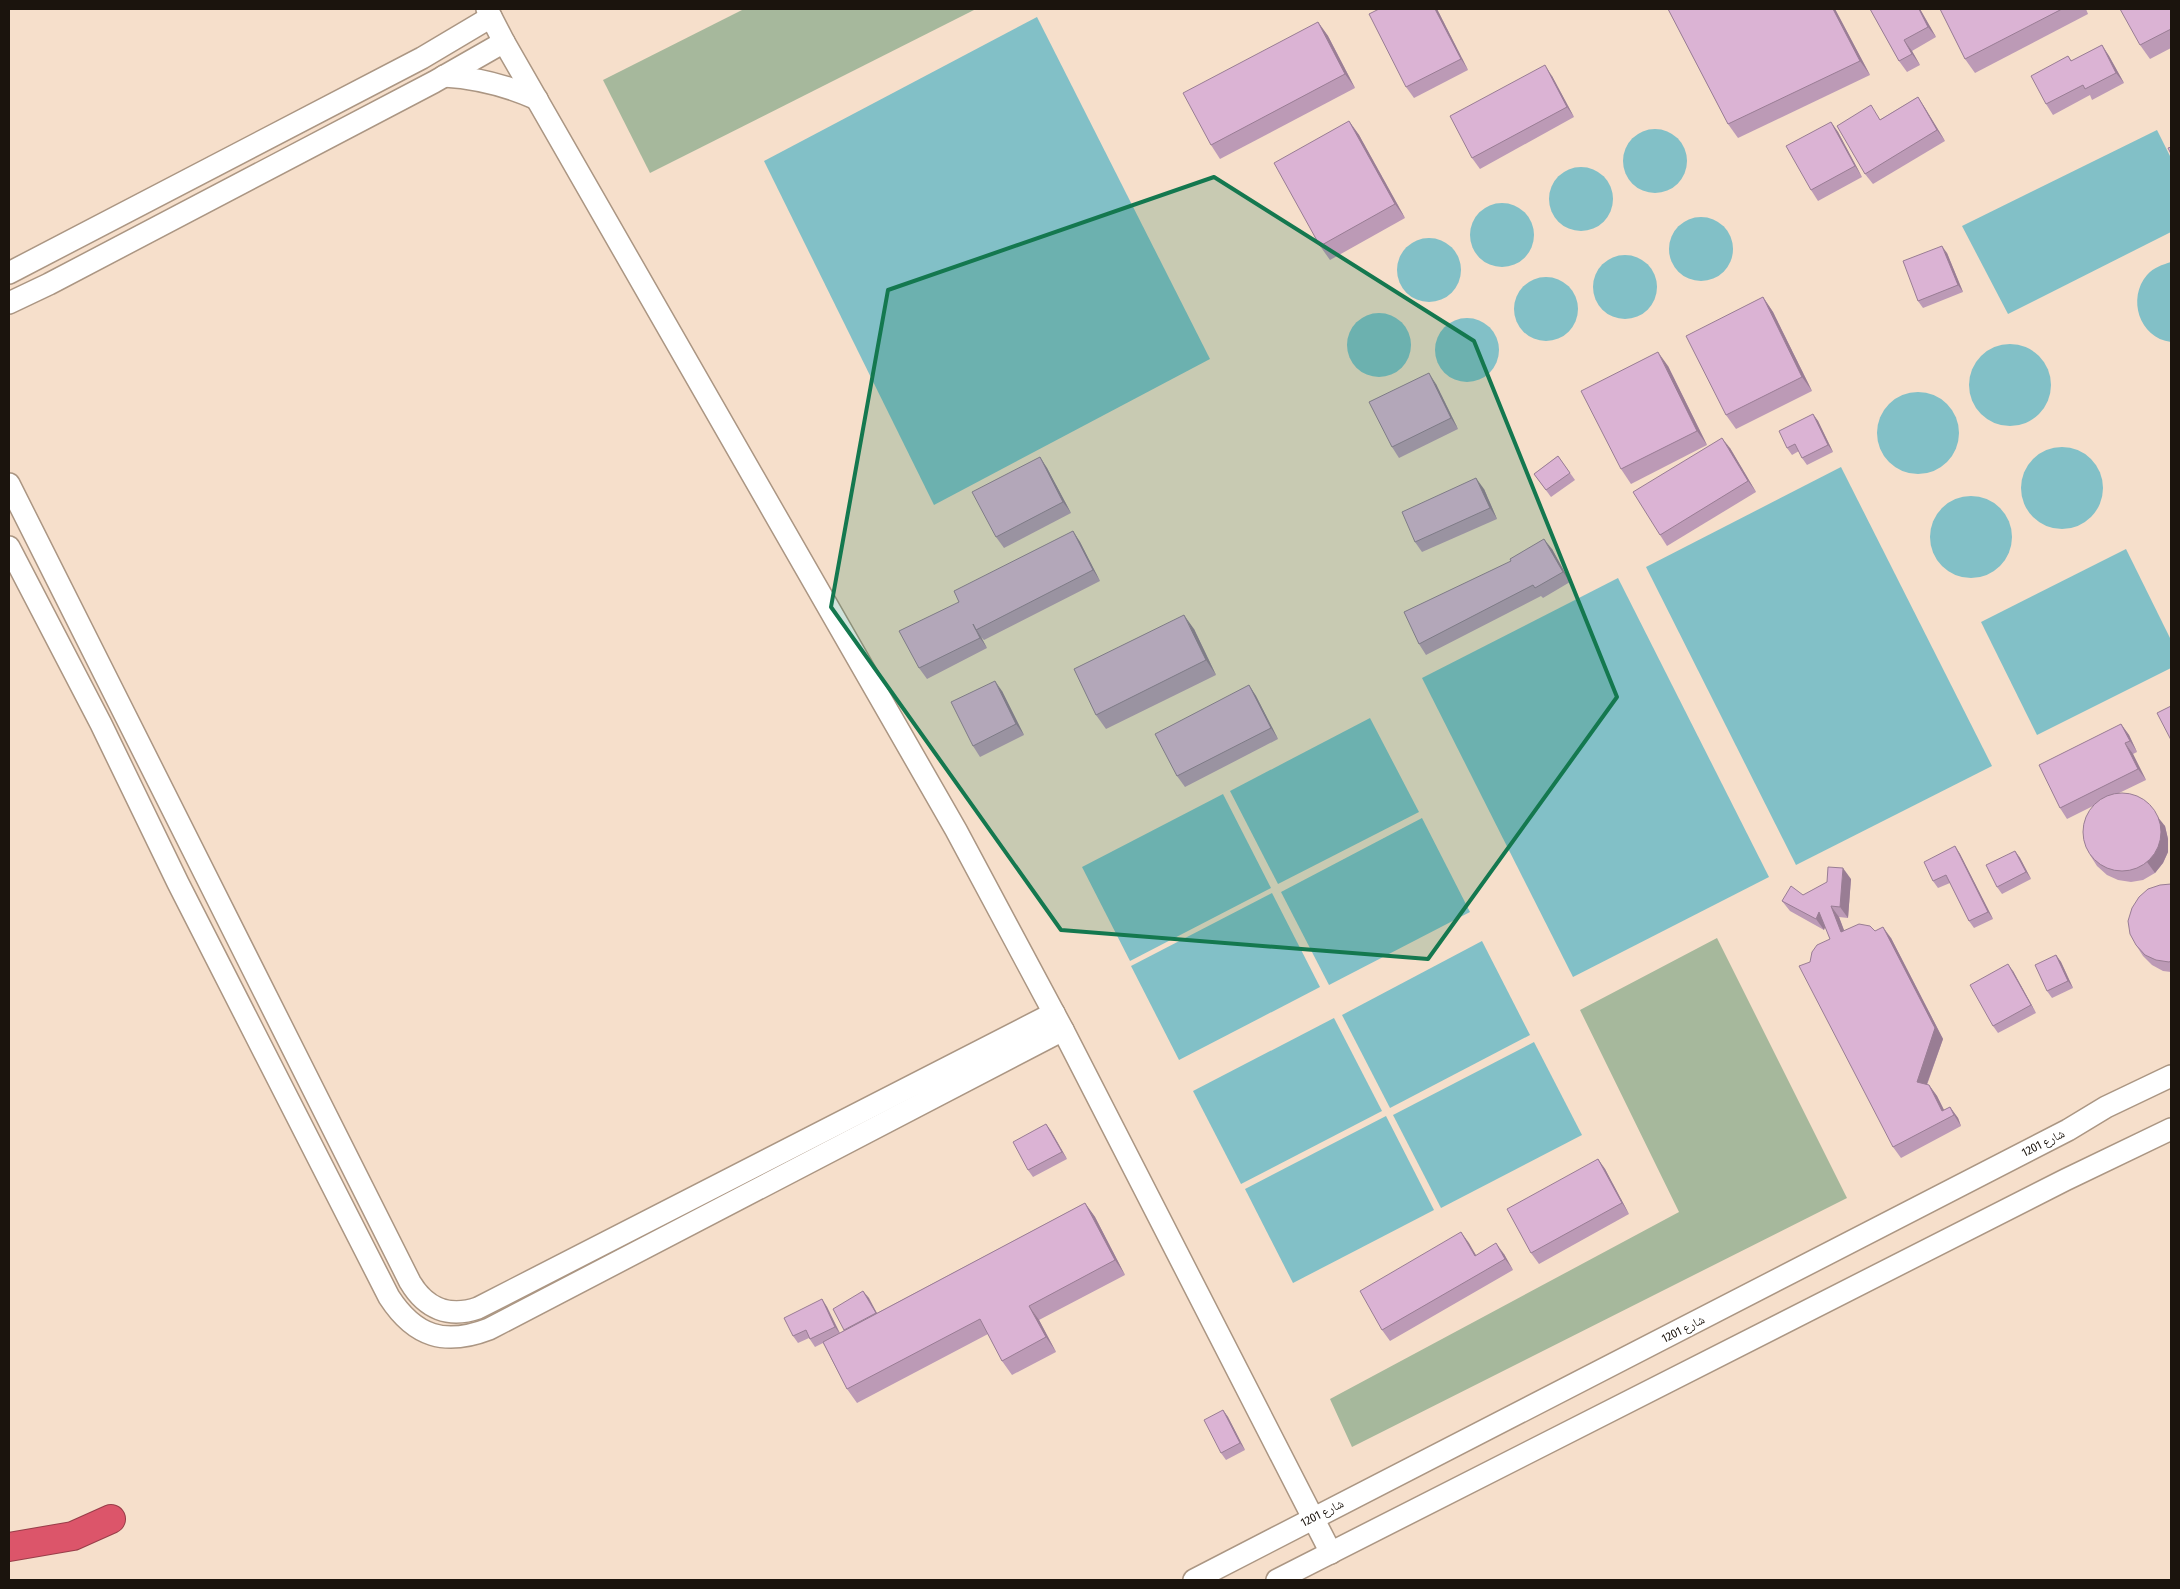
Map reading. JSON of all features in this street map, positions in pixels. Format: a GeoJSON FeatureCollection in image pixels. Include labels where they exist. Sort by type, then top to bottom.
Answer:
{"type":"FeatureCollection","features":[{"type":"Feature","properties":{"kind":"highway"},"geometry":{"type":"LineString","coordinates":[[9,1547],[73,1536],[111,1519]]}},
{"type":"Feature","properties":{"kind":"street"},"geometry":{"type":"LineString","coordinates":[[9,273],[422,58],[489,13],[956,830],[1058,1022],[1331,1553]]}},
{"type":"Feature","properties":{"kind":"street"},"geometry":{"type":"LineString","coordinates":[[9,303],[444,76],[504,42]]}},
{"type":"Feature","properties":{"kind":"street"},"geometry":{"type":"LineString","coordinates":[[444,76],[492,82],[515,89],[537,99]]}},
{"type":"Feature","properties":{"kind":"street"},"geometry":{"type":"LineString","coordinates":[[9,484],[410,1282],[417,1294],[426,1303],[438,1310],[465,1312],[478,1308],[1058,1022]]}},
{"type":"Feature","properties":{"kind":"street"},"geometry":{"type":"LineString","coordinates":[[9,547],[101,724],[182,892],[389,1297],[400,1313],[414,1326],[432,1335],[451,1338],[471,1336],[489,1329],[1058,1022]]}},
{"type":"Feature","properties":{"kind":"street","name":"شارع 1201"},"geometry":{"type":"LineString","coordinates":[[1194,1580],[2171,1076]]}},
{"type":"Feature","properties":{"kind":"street"},"geometry":{"type":"LineString","coordinates":[[1277,1580],[2074,1176],[2171,1129]]}},
{"type":"Feature","properties":{"kind":"highlighted area"},"geometry":{"type":"Polygon","coordinates":[[[1214,177],[1474,341],[1617,697],[1428,959],[1061,930],[831,607],[888,290],[1214,177]]]}},
{"type":"Feature","properties":{"kind":"green space"},"geometry":{"type":"Polygon","coordinates":[[[744,9],[976,9],[650,173],[603,80],[744,9]]]}},
{"type":"Feature","properties":{"kind":"green space"},"geometry":{"type":"Polygon","coordinates":[[[1717,938],[1847,1198],[1352,1447],[1330,1399],[1679,1212],[1580,1010],[1717,938]]]}},
{"type":"Feature","properties":{"kind":"water"},"geometry":{"type":"Polygon","coordinates":[[[1037,17],[1210,359],[934,505],[764,161],[1037,17]]]}},
{"type":"Feature","properties":{"kind":"water"},"geometry":{"type":"Polygon","coordinates":[[[1649,129],[1661,129],[1678,138],[1685,149],[1687,161],[1685,173],[1678,184],[1661,193],[1649,193],[1637,188],[1628,179],[1623,167],[1623,155],[1628,143],[1637,134],[1649,129]]]}},
{"type":"Feature","properties":{"kind":"water"},"geometry":{"type":"Polygon","coordinates":[[[2157,130],[2171,158],[2171,232],[2008,314],[1962,226],[2157,130]]]}},
{"type":"Feature","properties":{"kind":"water"},"geometry":{"type":"Polygon","coordinates":[[[1575,167],[1587,167],[1604,176],[1611,187],[1613,199],[1611,211],[1604,222],[1587,231],[1575,231],[1563,226],[1554,217],[1549,205],[1549,193],[1554,181],[1563,172],[1575,167]]]}},
{"type":"Feature","properties":{"kind":"water"},"geometry":{"type":"Polygon","coordinates":[[[1496,203],[1508,203],[1525,212],[1532,223],[1534,235],[1532,247],[1525,258],[1508,267],[1496,267],[1484,262],[1475,253],[1470,241],[1470,229],[1475,217],[1484,208],[1496,203]]]}},
{"type":"Feature","properties":{"kind":"water"},"geometry":{"type":"Polygon","coordinates":[[[1695,217],[1707,217],[1724,226],[1731,237],[1733,249],[1731,261],[1724,272],[1707,281],[1695,281],[1683,276],[1674,267],[1669,255],[1669,243],[1674,231],[1683,222],[1695,217]]]}},
{"type":"Feature","properties":{"kind":"water"},"geometry":{"type":"Polygon","coordinates":[[[1423,238],[1435,238],[1452,247],[1459,258],[1461,270],[1459,282],[1452,293],[1435,302],[1423,302],[1411,297],[1402,288],[1397,276],[1397,264],[1402,252],[1411,243],[1423,238]]]}},
{"type":"Feature","properties":{"kind":"water"},"geometry":{"type":"Polygon","coordinates":[[[1619,255],[1631,255],[1648,264],[1655,275],[1657,287],[1655,299],[1648,310],[1631,319],[1619,319],[1607,314],[1598,305],[1593,293],[1593,281],[1598,269],[1607,260],[1619,255]]]}},
{"type":"Feature","properties":{"kind":"water"},"geometry":{"type":"Polygon","coordinates":[[[2171,262],[2171,342],[2160,339],[2151,333],[2144,325],[2137,305],[2141,284],[2147,275],[2155,268],[2171,262]]]}},
{"type":"Feature","properties":{"kind":"water"},"geometry":{"type":"Polygon","coordinates":[[[1540,277],[1552,277],[1569,286],[1576,297],[1578,309],[1576,321],[1569,332],[1552,341],[1540,341],[1528,336],[1519,327],[1514,315],[1514,303],[1519,291],[1528,282],[1540,277]]]}},
{"type":"Feature","properties":{"kind":"water"},"geometry":{"type":"Polygon","coordinates":[[[1373,313],[1385,313],[1402,322],[1409,333],[1411,345],[1409,357],[1402,368],[1385,377],[1373,377],[1361,372],[1352,363],[1347,351],[1347,339],[1352,327],[1361,318],[1373,313]]]}},
{"type":"Feature","properties":{"kind":"water"},"geometry":{"type":"Polygon","coordinates":[[[1461,318],[1473,318],[1490,327],[1497,338],[1499,350],[1497,362],[1490,373],[1473,382],[1461,382],[1449,377],[1440,368],[1435,356],[1435,344],[1440,332],[1449,323],[1461,318]]]}},
{"type":"Feature","properties":{"kind":"water"},"geometry":{"type":"Polygon","coordinates":[[[2010,344],[2026,347],[2039,356],[2048,369],[2051,385],[2048,401],[2039,414],[2026,423],[2010,426],[1994,423],[1981,414],[1972,401],[1969,385],[1972,369],[1981,356],[1994,347],[2010,344]]]}},
{"type":"Feature","properties":{"kind":"water"},"geometry":{"type":"Polygon","coordinates":[[[1918,392],[1934,395],[1947,404],[1956,417],[1959,433],[1956,449],[1947,462],[1934,471],[1918,474],[1902,471],[1889,462],[1880,449],[1877,433],[1880,417],[1889,404],[1902,395],[1918,392]]]}},
{"type":"Feature","properties":{"kind":"water"},"geometry":{"type":"Polygon","coordinates":[[[2062,447],[2078,450],[2091,459],[2100,472],[2103,488],[2100,504],[2091,517],[2078,526],[2062,529],[2046,526],[2033,517],[2024,504],[2021,488],[2024,472],[2033,459],[2046,450],[2062,447]]]}},
{"type":"Feature","properties":{"kind":"water"},"geometry":{"type":"Polygon","coordinates":[[[1841,467],[1992,766],[1796,865],[1646,567],[1841,467]]]}},
{"type":"Feature","properties":{"kind":"water"},"geometry":{"type":"Polygon","coordinates":[[[1971,496],[1987,499],[2000,508],[2009,521],[2012,537],[2009,553],[2000,566],[1987,575],[1971,578],[1955,575],[1942,566],[1933,553],[1930,537],[1933,521],[1942,508],[1955,499],[1971,496]]]}},
{"type":"Feature","properties":{"kind":"water"},"geometry":{"type":"Polygon","coordinates":[[[2126,549],[2171,640],[2171,668],[2037,735],[1981,622],[2126,549]]]}},
{"type":"Feature","properties":{"kind":"water"},"geometry":{"type":"Polygon","coordinates":[[[1618,578],[1769,877],[1573,977],[1422,678],[1618,578]]]}},
{"type":"Feature","properties":{"kind":"water"},"geometry":{"type":"Polygon","coordinates":[[[1370,718],[1419,812],[1278,884],[1230,791],[1370,718]]]}},
{"type":"Feature","properties":{"kind":"water"},"geometry":{"type":"Polygon","coordinates":[[[1223,794],[1271,888],[1130,961],[1082,867],[1223,794]]]}},
{"type":"Feature","properties":{"kind":"water"},"geometry":{"type":"Polygon","coordinates":[[[1422,818],[1470,912],[1329,985],[1281,892],[1422,818]]]}},
{"type":"Feature","properties":{"kind":"water"},"geometry":{"type":"Polygon","coordinates":[[[1272,893],[1320,987],[1179,1060],[1131,966],[1272,893]]]}},
{"type":"Feature","properties":{"kind":"water"},"geometry":{"type":"Polygon","coordinates":[[[1482,941],[1530,1035],[1390,1108],[1342,1015],[1482,941]]]}},
{"type":"Feature","properties":{"kind":"water"},"geometry":{"type":"Polygon","coordinates":[[[1334,1018],[1382,1111],[1241,1184],[1193,1091],[1334,1018]]]}},
{"type":"Feature","properties":{"kind":"water"},"geometry":{"type":"Polygon","coordinates":[[[1534,1042],[1582,1135],[1441,1208],[1393,1115],[1534,1042]]]}},
{"type":"Feature","properties":{"kind":"water"},"geometry":{"type":"Polygon","coordinates":[[[1386,1116],[1434,1210],[1293,1283],[1245,1189],[1386,1116]]]}},
{"type":"Feature","properties":{"kind":"building"},"geometry":{"type":"Polygon","coordinates":[[[1379,9],[1435,9],[1461,59],[1406,87],[1369,14],[1379,9]]]}},
{"type":"Feature","properties":{"kind":"building"},"geometry":{"type":"Polygon","coordinates":[[[1668,9],[1833,9],[1860,61],[1728,124],[1668,9]]]}},
{"type":"Feature","properties":{"kind":"building"},"geometry":{"type":"Polygon","coordinates":[[[1870,9],[1919,9],[1928,27],[1904,40],[1912,54],[1899,61],[1870,9]]]}},
{"type":"Feature","properties":{"kind":"building"},"geometry":{"type":"Polygon","coordinates":[[[1940,9],[2062,9],[1965,59],[1940,9]]]}},
{"type":"Feature","properties":{"kind":"building"},"geometry":{"type":"Polygon","coordinates":[[[2120,9],[2171,9],[2171,29],[2140,45],[2120,9]]]}},
{"type":"Feature","properties":{"kind":"building"},"geometry":{"type":"Polygon","coordinates":[[[1318,22],[1345,74],[1211,145],[1183,93],[1318,22]]]}},
{"type":"Feature","properties":{"kind":"building"},"geometry":{"type":"Polygon","coordinates":[[[2102,45],[2116,73],[2085,89],[2083,85],[2046,104],[2031,76],[2068,56],[2071,61],[2102,45]]]}},
{"type":"Feature","properties":{"kind":"building"},"geometry":{"type":"Polygon","coordinates":[[[1545,65],[1567,107],[1472,158],[1450,116],[1545,65]]]}},
{"type":"Feature","properties":{"kind":"building"},"geometry":{"type":"Polygon","coordinates":[[[1918,97],[1937,130],[1865,174],[1837,126],[1871,105],[1880,120],[1918,97]]]}},
{"type":"Feature","properties":{"kind":"building"},"geometry":{"type":"Polygon","coordinates":[[[1349,121],[1395,204],[1320,246],[1274,163],[1349,121]]]}},
{"type":"Feature","properties":{"kind":"building"},"geometry":{"type":"Polygon","coordinates":[[[1831,122],[1855,166],[1811,190],[1786,146],[1831,122]]]}},
{"type":"Feature","properties":{"kind":"building"},"geometry":{"type":"Polygon","coordinates":[[[1942,246],[1958,285],[1918,301],[1903,261],[1942,246]]]}},
{"type":"Feature","properties":{"kind":"building"},"geometry":{"type":"Polygon","coordinates":[[[1763,297],[1802,377],[1726,415],[1686,336],[1763,297]]]}},
{"type":"Feature","properties":{"kind":"building"},"geometry":{"type":"Polygon","coordinates":[[[1658,352],[1697,431],[1621,469],[1581,391],[1658,352]]]}},
{"type":"Feature","properties":{"kind":"building"},"geometry":{"type":"Polygon","coordinates":[[[1429,373],[1451,418],[1392,447],[1369,402],[1429,373]]]}},
{"type":"Feature","properties":{"kind":"building"},"geometry":{"type":"Polygon","coordinates":[[[1813,414],[1828,445],[1802,458],[1795,444],[1787,448],[1779,431],[1813,414]]]}},
{"type":"Feature","properties":{"kind":"building"},"geometry":{"type":"Polygon","coordinates":[[[1722,438],[1748,481],[1660,535],[1633,492],[1722,438]]]}},
{"type":"Feature","properties":{"kind":"building"},"geometry":{"type":"Polygon","coordinates":[[[1558,456],[1570,473],[1546,490],[1534,474],[1558,456]]]}},
{"type":"Feature","properties":{"kind":"building"},"geometry":{"type":"Polygon","coordinates":[[[1040,457],[1063,502],[996,537],[972,492],[1040,457]]]}},
{"type":"Feature","properties":{"kind":"building"},"geometry":{"type":"Polygon","coordinates":[[[1476,478],[1490,508],[1415,542],[1402,512],[1476,478]]]}},
{"type":"Feature","properties":{"kind":"building"},"geometry":{"type":"Polygon","coordinates":[[[1073,531],[1093,570],[976,630],[980,638],[919,668],[899,631],[959,602],[954,591],[1073,531]]]}},
{"type":"Feature","properties":{"kind":"building"},"geometry":{"type":"Polygon","coordinates":[[[1544,539],[1563,572],[1535,588],[1533,585],[1419,644],[1404,612],[1511,561],[1510,559],[1544,539]]]}},
{"type":"Feature","properties":{"kind":"building"},"geometry":{"type":"Polygon","coordinates":[[[1184,615],[1206,660],[1096,715],[1074,669],[1184,615]]]}},
{"type":"Feature","properties":{"kind":"building"},"geometry":{"type":"Polygon","coordinates":[[[995,681],[1016,724],[973,746],[951,702],[995,681]]]}},
{"type":"Feature","properties":{"kind":"building"},"geometry":{"type":"Polygon","coordinates":[[[1249,685],[1271,728],[1177,776],[1155,734],[1249,685]]]}},
{"type":"Feature","properties":{"kind":"building"},"geometry":{"type":"Polygon","coordinates":[[[2171,706],[2171,740],[2157,713],[2171,706]]]}},
{"type":"Feature","properties":{"kind":"building"},"geometry":{"type":"Polygon","coordinates":[[[2121,724],[2130,741],[2125,743],[2138,769],[2060,808],[2039,765],[2121,724]]]}},
{"type":"Feature","properties":{"kind":"building"},"geometry":{"type":"Polygon","coordinates":[[[2122,793],[2137,796],[2149,805],[2158,817],[2161,832],[2158,847],[2149,859],[2137,868],[2122,871],[2107,868],[2095,859],[2086,847],[2083,832],[2086,817],[2095,805],[2107,796],[2122,793]]]}},
{"type":"Feature","properties":{"kind":"building"},"geometry":{"type":"Polygon","coordinates":[[[1955,846],[1988,912],[1969,921],[1946,875],[1933,881],[1924,862],[1955,846]]]}},
{"type":"Feature","properties":{"kind":"building"},"geometry":{"type":"Polygon","coordinates":[[[2015,851],[2026,872],[1997,887],[1986,865],[2015,851]]]}},
{"type":"Feature","properties":{"kind":"building"},"geometry":{"type":"Polygon","coordinates":[[[1828,867],[1843,868],[1840,907],[1831,906],[1841,932],[1859,924],[1870,926],[1875,931],[1883,927],[1935,1028],[1917,1082],[1929,1085],[1942,1111],[1950,1107],[1954,1115],[1893,1147],[1799,966],[1810,962],[1812,952],[1817,945],[1830,939],[1819,912],[1816,919],[1782,901],[1791,886],[1803,895],[1827,882],[1828,867]]]}},
{"type":"Feature","properties":{"kind":"building"},"geometry":{"type":"Polygon","coordinates":[[[2171,884],[2171,961],[2169,962],[2156,960],[2145,955],[2136,945],[2130,934],[2128,921],[2132,908],[2139,897],[2148,889],[2171,884]]]}},
{"type":"Feature","properties":{"kind":"building"},"geometry":{"type":"Polygon","coordinates":[[[2056,955],[2068,981],[2047,991],[2035,965],[2056,955]]]}},
{"type":"Feature","properties":{"kind":"building"},"geometry":{"type":"Polygon","coordinates":[[[2008,964],[2031,1005],[1993,1026],[1970,985],[2008,964]]]}},
{"type":"Feature","properties":{"kind":"building"},"geometry":{"type":"Polygon","coordinates":[[[1046,1124],[1062,1152],[1028,1170],[1013,1142],[1046,1124]]]}},
{"type":"Feature","properties":{"kind":"building"},"geometry":{"type":"Polygon","coordinates":[[[1598,1159],[1622,1203],[1531,1253],[1507,1209],[1598,1159]]]}},
{"type":"Feature","properties":{"kind":"building"},"geometry":{"type":"Polygon","coordinates":[[[1085,1203],[1115,1260],[1029,1306],[1046,1337],[1002,1361],[980,1319],[847,1389],[823,1342],[1085,1203]]]}},
{"type":"Feature","properties":{"kind":"building"},"geometry":{"type":"Polygon","coordinates":[[[1461,1232],[1475,1256],[1496,1243],[1505,1259],[1382,1330],[1360,1291],[1461,1232]]]}},
{"type":"Feature","properties":{"kind":"building"},"geometry":{"type":"Polygon","coordinates":[[[863,1291],[876,1313],[844,1330],[833,1309],[863,1291]]]}},
{"type":"Feature","properties":{"kind":"building"},"geometry":{"type":"Polygon","coordinates":[[[822,1299],[835,1327],[810,1339],[806,1330],[793,1336],[784,1318],[822,1299]]]}},
{"type":"Feature","properties":{"kind":"building"},"geometry":{"type":"Polygon","coordinates":[[[1223,1410],[1240,1443],[1221,1453],[1204,1420],[1223,1410]]]}}]}
